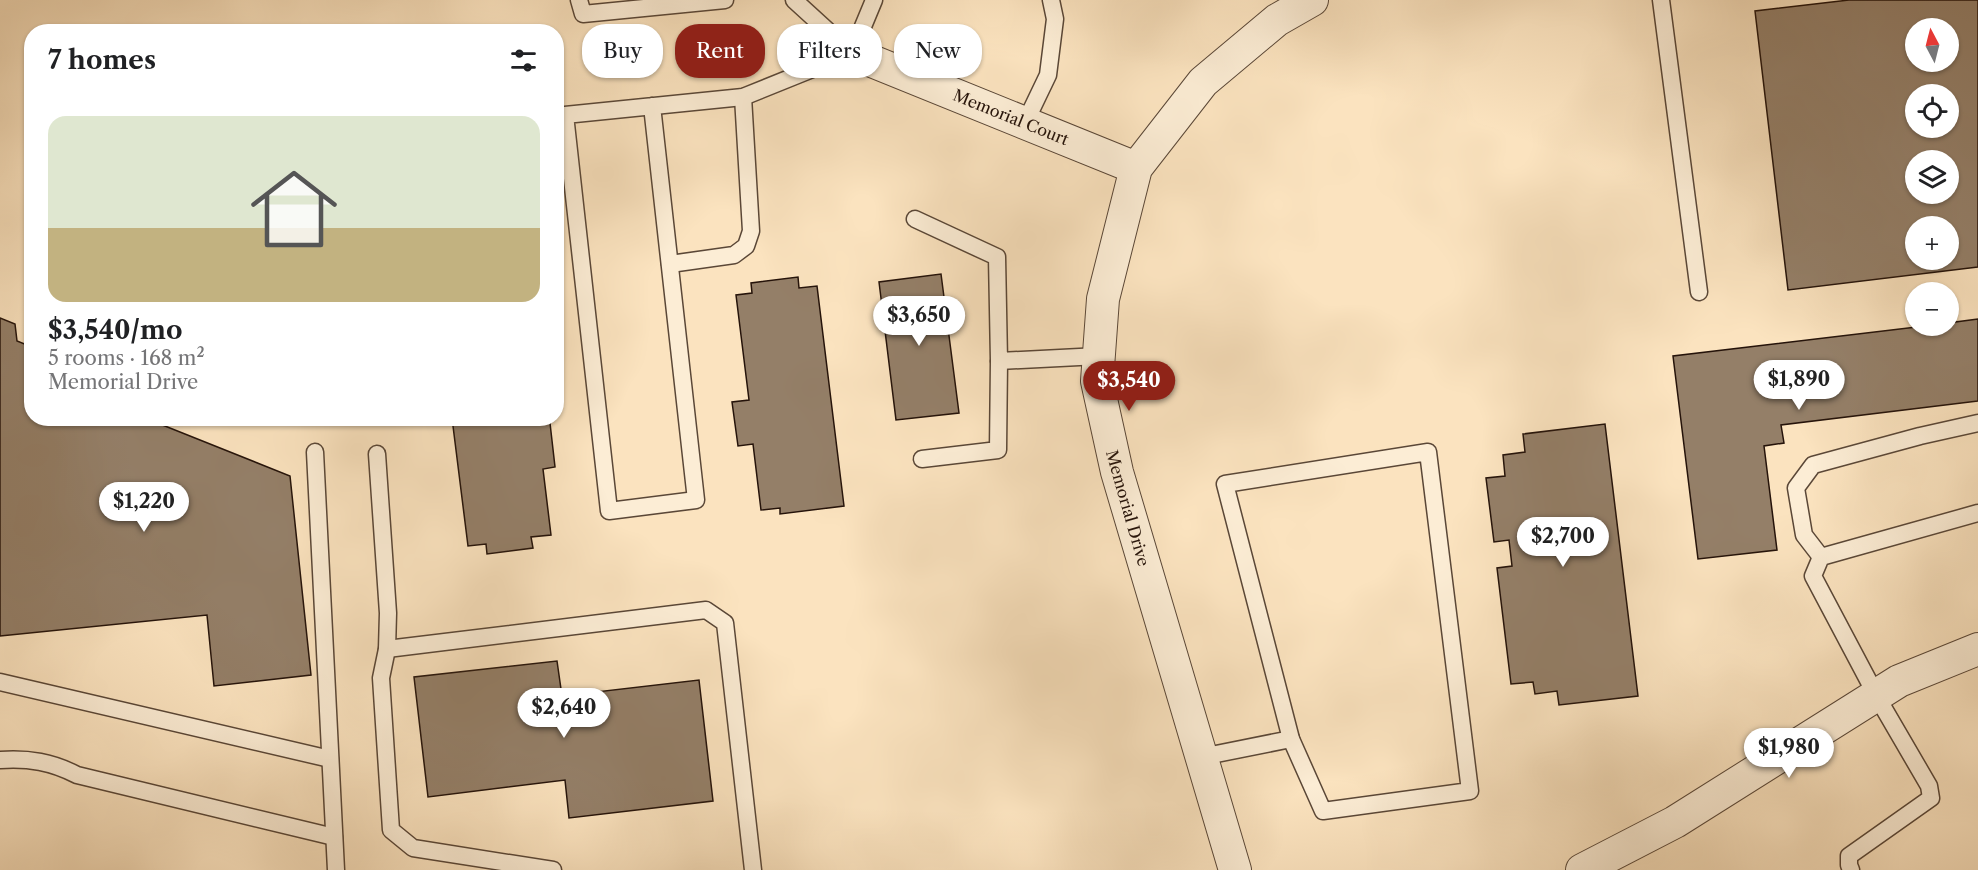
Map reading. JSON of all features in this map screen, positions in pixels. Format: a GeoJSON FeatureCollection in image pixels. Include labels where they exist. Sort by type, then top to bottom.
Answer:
{"type":"FeatureCollection","features":[{"type":"Feature","properties":{"kind":"street","name":"Memorial Drive"},"geometry":{"type":"LineString","coordinates":[[1235,870],[1116,472],[1097,381],[1103,298],[1136,168],[1203,82],[1277,20],[1301,3]]}},
{"type":"Feature","properties":{"kind":"street","name":"Memorial Court"},"geometry":{"type":"LineString","coordinates":[[882,65],[1136,168]]}},
{"type":"Feature","properties":{"kind":"street"},"geometry":{"type":"LineString","coordinates":[[1582,870],[1675,822],[1899,681],[1978,649]]}},
{"type":"Feature","properties":{"kind":"lane"},"geometry":{"type":"LineString","coordinates":[[579,0],[583,14],[725,0]]}},
{"type":"Feature","properties":{"kind":"lane"},"geometry":{"type":"LineString","coordinates":[[794,0],[820,24]]}},
{"type":"Feature","properties":{"kind":"lane"},"geometry":{"type":"LineString","coordinates":[[864,24],[874,0]]}},
{"type":"Feature","properties":{"kind":"lane"},"geometry":{"type":"LineString","coordinates":[[1025,123],[1048,75],[1055,19],[1051,0]]}},
{"type":"Feature","properties":{"kind":"lane"},"geometry":{"type":"LineString","coordinates":[[1661,0],[1699,292]]}},
{"type":"Feature","properties":{"kind":"lane"},"geometry":{"type":"LineString","coordinates":[[652,106],[696,500],[609,511],[565,115],[652,106],[743,97],[790,78]]}},
{"type":"Feature","properties":{"kind":"lane"},"geometry":{"type":"LineString","coordinates":[[670,264],[734,255],[746,246],[751,231],[743,97]]}},
{"type":"Feature","properties":{"kind":"lane"},"geometry":{"type":"LineString","coordinates":[[915,219],[997,257],[998,450],[922,459]]}},
{"type":"Feature","properties":{"kind":"lane"},"geometry":{"type":"LineString","coordinates":[[999,361],[1099,356]]}},
{"type":"Feature","properties":{"kind":"lane"},"geometry":{"type":"LineString","coordinates":[[1821,557],[1804,535],[1796,488],[1813,465],[1978,423]]}},
{"type":"Feature","properties":{"kind":"lane"},"geometry":{"type":"LineString","coordinates":[[315,452],[336,870]]}},
{"type":"Feature","properties":{"kind":"lane"},"geometry":{"type":"LineString","coordinates":[[1428,452],[1470,791],[1323,811],[1291,739],[1225,484],[1428,452]]}},
{"type":"Feature","properties":{"kind":"lane"},"geometry":{"type":"LineString","coordinates":[[377,454],[388,613],[387,649],[381,678],[391,830],[413,848],[553,870]]}},
{"type":"Feature","properties":{"kind":"lane"},"geometry":{"type":"LineString","coordinates":[[1821,557],[1978,513]]}},
{"type":"Feature","properties":{"kind":"lane"},"geometry":{"type":"LineString","coordinates":[[1821,557],[1813,576],[1876,695],[1929,786],[1931,798],[1849,856],[1851,870]]}},
{"type":"Feature","properties":{"kind":"lane"},"geometry":{"type":"LineString","coordinates":[[387,649],[706,610],[725,623],[753,870]]}},
{"type":"Feature","properties":{"kind":"lane"},"geometry":{"type":"LineString","coordinates":[[0,682],[330,759]]}},
{"type":"Feature","properties":{"kind":"lane"},"geometry":{"type":"LineString","coordinates":[[1201,757],[1291,739]]}},
{"type":"Feature","properties":{"kind":"lane"},"geometry":{"type":"LineString","coordinates":[[0,760],[19,758],[57,764],[77,775],[334,837]]}},
{"type":"Feature","properties":{"kind":"building"},"geometry":{"type":"Polygon","coordinates":[[[1849,0],[1978,0],[1978,267],[1959,269],[1959,216],[1905,216],[1905,270],[1953,270],[1788,290],[1755,11],[1849,0]]]}},
{"type":"Feature","properties":{"kind":"building"},"geometry":{"type":"Polygon","coordinates":[[[941,274],[959,413],[896,420],[879,282],[941,274]]]}},
{"type":"Feature","properties":{"kind":"building"},"geometry":{"type":"Polygon","coordinates":[[[798,277],[799,288],[817,286],[844,506],[780,514],[780,508],[761,510],[753,444],[738,446],[732,402],[749,400],[736,295],[752,293],[751,283],[798,277]]]}},
{"type":"Feature","properties":{"kind":"building"},"geometry":{"type":"Polygon","coordinates":[[[0,318],[15,324],[17,341],[24,344],[24,426],[165,426],[290,476],[311,675],[214,686],[207,615],[0,636],[0,318]]]}},
{"type":"Feature","properties":{"kind":"building"},"geometry":{"type":"Polygon","coordinates":[[[1978,319],[1978,401],[1781,425],[1784,443],[1764,446],[1777,550],[1698,559],[1673,356],[1905,328],[1905,336],[1959,336],[1959,322],[1978,319]]]}},
{"type":"Feature","properties":{"kind":"building"},"geometry":{"type":"Polygon","coordinates":[[[1605,424],[1638,696],[1559,705],[1557,691],[1535,694],[1533,682],[1511,684],[1497,568],[1512,566],[1509,540],[1494,542],[1486,478],[1505,476],[1503,455],[1525,452],[1523,434],[1605,424]]]}},
{"type":"Feature","properties":{"kind":"building"},"geometry":{"type":"Polygon","coordinates":[[[453,426],[550,426],[555,467],[543,469],[551,535],[531,537],[533,548],[487,554],[486,544],[468,546],[453,426]]]}},
{"type":"Feature","properties":{"kind":"building"},"geometry":{"type":"Polygon","coordinates":[[[557,661],[562,696],[699,680],[713,801],[569,818],[565,780],[428,797],[414,677],[557,661]]]}}]}
